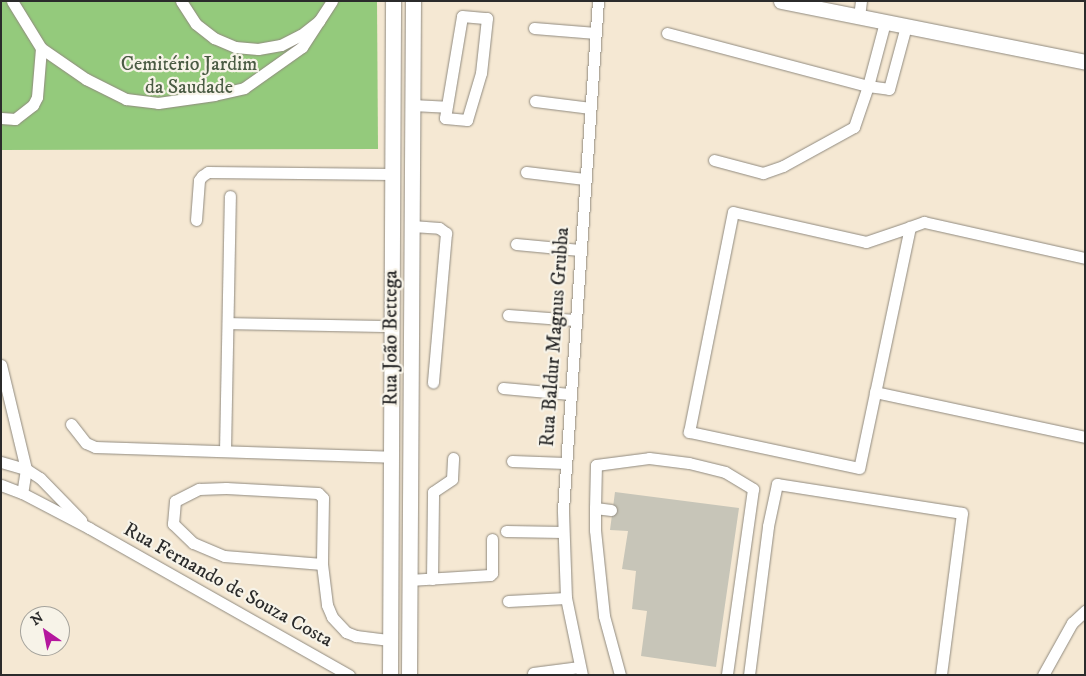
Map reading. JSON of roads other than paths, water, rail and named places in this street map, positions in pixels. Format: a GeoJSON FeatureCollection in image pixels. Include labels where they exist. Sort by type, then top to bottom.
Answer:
{"type":"FeatureCollection","features":[{"type":"Feature","properties":{"kind":"main road","name":"Rua João Bettega"},"geometry":{"type":"LineString","coordinates":[[390,675],[393,1]]}},
{"type":"Feature","properties":{"kind":"main road","name":"Rua João Bettega"},"geometry":{"type":"LineString","coordinates":[[408,675],[413,1]]}},
{"type":"Feature","properties":{"kind":"main road"},"geometry":{"type":"LineString","coordinates":[[781,1],[1085,62]]}},
{"type":"Feature","properties":{"kind":"main road"},"geometry":{"type":"LineString","coordinates":[[392,276],[411,276]]}},
{"type":"Feature","properties":{"kind":"main road"},"geometry":{"type":"LineString","coordinates":[[392,298],[411,298]]}},
{"type":"Feature","properties":{"kind":"main road"},"geometry":{"type":"LineString","coordinates":[[390,640],[409,641]]}},
{"type":"Feature","properties":{"kind":"street"},"geometry":{"type":"LineString","coordinates":[[12,1],[41,48],[86,79],[126,99],[158,103],[214,95],[244,88],[302,47],[332,1]]}},
{"type":"Feature","properties":{"kind":"street"},"geometry":{"type":"LineString","coordinates":[[180,1],[196,24],[214,38],[235,47],[258,49],[281,45],[302,36],[319,21]]}},
{"type":"Feature","properties":{"kind":"street","name":"Rua Baldur Magnus Grubba"},"geometry":{"type":"LineString","coordinates":[[581,671],[566,598],[563,532],[565,463],[598,1]]}},
{"type":"Feature","properties":{"kind":"street"},"geometry":{"type":"LineString","coordinates":[[860,1],[860,17]]}},
{"type":"Feature","properties":{"kind":"street"},"geometry":{"type":"LineString","coordinates":[[462,16],[487,18],[481,73],[467,120],[445,118],[446,106],[462,16]]}},
{"type":"Feature","properties":{"kind":"street"},"geometry":{"type":"LineString","coordinates":[[714,160],[763,173],[783,166],[854,127],[868,86],[885,22]]}},
{"type":"Feature","properties":{"kind":"street"},"geometry":{"type":"LineString","coordinates":[[666,33],[868,86],[889,89],[906,26]]}},
{"type":"Feature","properties":{"kind":"street"},"geometry":{"type":"LineString","coordinates":[[534,28],[596,33]]}},
{"type":"Feature","properties":{"kind":"street"},"geometry":{"type":"LineString","coordinates":[[1,118],[14,118],[33,105],[37,97],[41,48]]}},
{"type":"Feature","properties":{"kind":"street"},"geometry":{"type":"LineString","coordinates":[[535,101],[591,108]]}},
{"type":"Feature","properties":{"kind":"street"},"geometry":{"type":"LineString","coordinates":[[412,105],[446,106]]}},
{"type":"Feature","properties":{"kind":"street"},"geometry":{"type":"LineString","coordinates":[[196,220],[199,180],[208,172],[392,174]]}},
{"type":"Feature","properties":{"kind":"street"},"geometry":{"type":"LineString","coordinates":[[526,172],[586,179]]}},
{"type":"Feature","properties":{"kind":"street"},"geometry":{"type":"LineString","coordinates":[[225,451],[230,196]]}},
{"type":"Feature","properties":{"kind":"street"},"geometry":{"type":"LineString","coordinates":[[910,227],[859,468],[688,432],[733,212],[866,242],[924,222],[1085,258]]}},
{"type":"Feature","properties":{"kind":"street"},"geometry":{"type":"LineString","coordinates":[[412,226],[439,228],[446,233],[433,382]]}},
{"type":"Feature","properties":{"kind":"street"},"geometry":{"type":"LineString","coordinates":[[516,244],[580,250]]}},
{"type":"Feature","properties":{"kind":"street"},"geometry":{"type":"LineString","coordinates":[[508,315],[576,320]]}},
{"type":"Feature","properties":{"kind":"street"},"geometry":{"type":"LineString","coordinates":[[228,323],[391,326]]}},
{"type":"Feature","properties":{"kind":"street"},"geometry":{"type":"LineString","coordinates":[[1,365],[26,469],[22,493]]}},
{"type":"Feature","properties":{"kind":"street"},"geometry":{"type":"LineString","coordinates":[[503,388],[570,394]]}},
{"type":"Feature","properties":{"kind":"street"},"geometry":{"type":"LineString","coordinates":[[875,392],[1085,437]]}},
{"type":"Feature","properties":{"kind":"street"},"geometry":{"type":"LineString","coordinates":[[71,424],[86,443],[95,447],[391,457]]}},
{"type":"Feature","properties":{"kind":"street"},"geometry":{"type":"LineString","coordinates":[[432,579],[433,492],[452,479],[453,458]]}},
{"type":"Feature","properties":{"kind":"street"},"geometry":{"type":"LineString","coordinates":[[620,675],[604,616],[596,554],[596,465],[649,458],[725,472],[753,489],[728,675]]}},
{"type":"Feature","properties":{"kind":"street","name":"Rua Fernando de Souza Costa"},"geometry":{"type":"LineString","coordinates":[[1,462],[26,469],[51,487],[89,528]]}},
{"type":"Feature","properties":{"kind":"street"},"geometry":{"type":"LineString","coordinates":[[512,462],[565,463]]}},
{"type":"Feature","properties":{"kind":"street"},"geometry":{"type":"LineString","coordinates":[[749,675],[768,526],[777,484],[962,513],[941,675]]}},
{"type":"Feature","properties":{"kind":"street","name":"Rua Fernando de Souza Costa"},"geometry":{"type":"LineString","coordinates":[[1,485],[22,493],[89,528],[349,675]]}},
{"type":"Feature","properties":{"kind":"street"},"geometry":{"type":"LineString","coordinates":[[322,564],[224,556],[193,543],[173,524],[175,501],[199,489],[226,488],[318,492],[323,498],[322,564],[327,605],[339,625],[356,636],[390,640]]}},
{"type":"Feature","properties":{"kind":"street"},"geometry":{"type":"LineString","coordinates":[[595,508],[611,510]]}},
{"type":"Feature","properties":{"kind":"street"},"geometry":{"type":"LineString","coordinates":[[506,531],[563,532]]}},
{"type":"Feature","properties":{"kind":"street"},"geometry":{"type":"LineString","coordinates":[[409,580],[492,574],[492,539]]}},
{"type":"Feature","properties":{"kind":"street"},"geometry":{"type":"LineString","coordinates":[[508,601],[566,598]]}},
{"type":"Feature","properties":{"kind":"street"},"geometry":{"type":"LineString","coordinates":[[1043,675],[1072,623],[1085,611]]}},
{"type":"Feature","properties":{"kind":"street"},"geometry":{"type":"LineString","coordinates":[[533,673],[581,671]]}},
{"type":"Feature","properties":{"kind":"park label","name":"Cemitério Jardim da Saudade"},"geometry":{"type":"Point","coordinates":[189,76]}}]}
